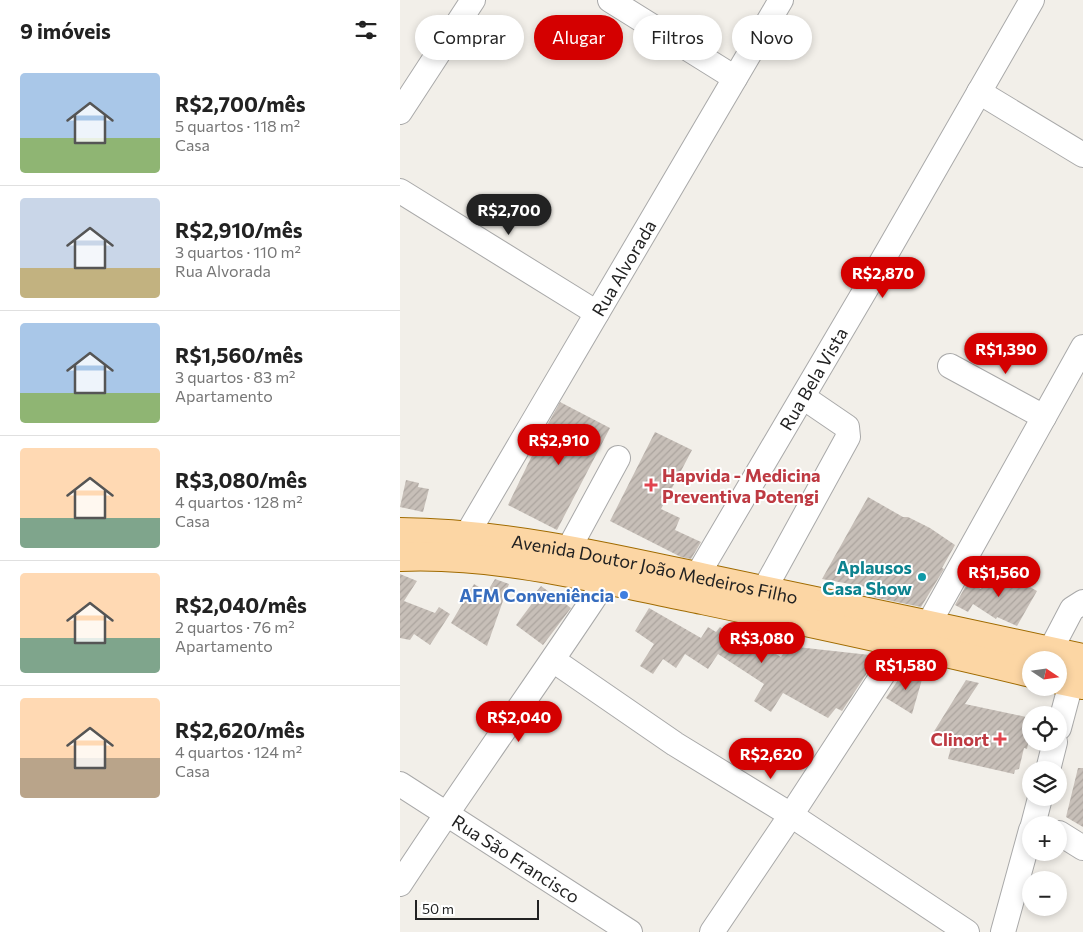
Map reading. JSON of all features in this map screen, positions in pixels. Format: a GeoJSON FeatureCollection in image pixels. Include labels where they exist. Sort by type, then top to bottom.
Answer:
{"type":"FeatureCollection","features":[{"type":"Feature","properties":{"kind":"main road","name":"Avenida Doutor João Medeiros Filho"},"geometry":{"type":"LineString","coordinates":[[400,532],[466,536],[568,550],[1050,651]]}},
{"type":"Feature","properties":{"kind":"main road","name":"Avenida Doutor João Medeiros Filho"},"geometry":{"type":"LineString","coordinates":[[400,557],[445,557],[488,560],[538,567],[904,642],[1022,671]]}},
{"type":"Feature","properties":{"kind":"main road","name":"Avenida Doutor João Medeiros Filho"},"geometry":{"type":"LineString","coordinates":[[1068,655],[1083,658]]}},
{"type":"Feature","properties":{"kind":"street"},"geometry":{"type":"LineString","coordinates":[[400,112],[473,0]]}},
{"type":"Feature","properties":{"kind":"street"},"geometry":{"type":"LineString","coordinates":[[610,0],[735,78]]}},
{"type":"Feature","properties":{"kind":"street","name":"Rua Alvorada"},"geometry":{"type":"LineString","coordinates":[[466,536],[781,0]]}},
{"type":"Feature","properties":{"kind":"street","name":"Rua Bela Vista"},"geometry":{"type":"LineString","coordinates":[[697,576],[803,397],[1032,0]]}},
{"type":"Feature","properties":{"kind":"street"},"geometry":{"type":"LineString","coordinates":[[978,92],[1083,155]]}},
{"type":"Feature","properties":{"kind":"street"},"geometry":{"type":"LineString","coordinates":[[400,191],[597,313]]}},
{"type":"Feature","properties":{"kind":"street"},"geometry":{"type":"LineString","coordinates":[[928,625],[1083,347]]}},
{"type":"Feature","properties":{"kind":"street"},"geometry":{"type":"LineString","coordinates":[[950,366],[1044,417]]}},
{"type":"Feature","properties":{"kind":"street"},"geometry":{"type":"LineString","coordinates":[[764,590],[848,437],[847,427],[803,397]]}},
{"type":"Feature","properties":{"kind":"street"},"geometry":{"type":"LineString","coordinates":[[568,550],[618,458]]}},
{"type":"Feature","properties":{"kind":"street"},"geometry":{"type":"LineString","coordinates":[[400,884],[606,580]]}},
{"type":"Feature","properties":{"kind":"street"},"geometry":{"type":"LineString","coordinates":[[1050,651],[1072,608],[1083,602]]}},
{"type":"Feature","properties":{"kind":"street"},"geometry":{"type":"LineString","coordinates":[[712,932],[904,642]]}},
{"type":"Feature","properties":{"kind":"street"},"geometry":{"type":"LineString","coordinates":[[553,660],[675,744],[791,815],[967,932]]}},
{"type":"Feature","properties":{"kind":"street"},"geometry":{"type":"LineString","coordinates":[[1065,706],[1071,682]]}},
{"type":"Feature","properties":{"kind":"street","name":"Rua São Francisco"},"geometry":{"type":"LineString","coordinates":[[400,784],[630,932]]}},
{"type":"Feature","properties":{"kind":"street"},"geometry":{"type":"LineString","coordinates":[[1067,839],[1083,848]]}},
{"type":"Feature","properties":{"kind":"street"},"geometry":{"type":"LineString","coordinates":[[1003,932],[1024,861]]}},
{"type":"Feature","properties":{"kind":"building"},"geometry":{"type":"Polygon","coordinates":[[[560,402],[610,428],[557,530],[508,505],[560,402]]]}},
{"type":"Feature","properties":{"kind":"building","name":"Hapvida - Medicina Preventiva Potengi"},"geometry":{"type":"Polygon","coordinates":[[[655,432],[692,450],[661,509],[680,518],[675,530],[701,542],[691,559],[681,557],[610,521],[655,432]]]}},
{"type":"Feature","properties":{"kind":"building"},"geometry":{"type":"Polygon","coordinates":[[[406,480],[419,483],[418,487],[429,489],[423,512],[400,507],[406,480]]]}},
{"type":"Feature","properties":{"kind":"building"},"geometry":{"type":"Polygon","coordinates":[[[868,497],[903,517],[908,517],[930,528],[955,545],[942,568],[944,569],[921,607],[863,595],[867,587],[822,579],[868,497]]]}},
{"type":"Feature","properties":{"kind":"building"},"geometry":{"type":"Polygon","coordinates":[[[990,572],[1004,579],[1006,576],[1020,584],[1021,582],[1037,591],[1017,626],[997,617],[996,619],[973,604],[968,612],[955,605],[968,582],[981,589],[990,572]]]}},
{"type":"Feature","properties":{"kind":"building"},"geometry":{"type":"Polygon","coordinates":[[[400,574],[417,581],[404,601],[435,613],[439,607],[450,614],[430,645],[414,634],[410,640],[400,638],[400,574]]]}},
{"type":"Feature","properties":{"kind":"building"},"geometry":{"type":"Polygon","coordinates":[[[495,579],[509,584],[487,646],[451,623],[474,584],[487,592],[495,579]]]}},
{"type":"Feature","properties":{"kind":"building"},"geometry":{"type":"Polygon","coordinates":[[[541,586],[571,608],[543,645],[516,625],[534,601],[531,598],[541,586]]]}},
{"type":"Feature","properties":{"kind":"building"},"geometry":{"type":"Polygon","coordinates":[[[649,608],[701,638],[708,627],[716,632],[720,627],[737,638],[743,627],[755,635],[752,640],[781,657],[788,646],[870,655],[873,664],[842,711],[836,708],[828,718],[783,693],[771,712],[754,701],[764,684],[718,654],[708,669],[685,654],[676,668],[663,659],[653,674],[640,666],[654,644],[635,631],[649,608]]]}},
{"type":"Feature","properties":{"kind":"building"},"geometry":{"type":"Polygon","coordinates":[[[904,671],[923,676],[912,714],[886,698],[904,671]]]}},
{"type":"Feature","properties":{"kind":"building","name":"Clinort"},"geometry":{"type":"Polygon","coordinates":[[[966,680],[979,683],[965,704],[1022,716],[1023,751],[1019,769],[1015,770],[1014,774],[948,759],[952,743],[933,733],[966,680]]]}},
{"type":"Feature","properties":{"kind":"building"},"geometry":{"type":"Polygon","coordinates":[[[1078,768],[1083,768],[1083,827],[1066,816],[1078,768]]]}},
{"type":"Feature","properties":{"kind":"place","name":"Hapvida - Medicina Preventiva Potengi"},"geometry":{"type":"Point","coordinates":[651,485]}},
{"type":"Feature","properties":{"kind":"place","name":"Aplausos Casa Show"},"geometry":{"type":"Point","coordinates":[922,577]}},
{"type":"Feature","properties":{"kind":"place","name":"AFM Conveniência"},"geometry":{"type":"Point","coordinates":[624,595]}},
{"type":"Feature","properties":{"kind":"place","name":"Clinort"},"geometry":{"type":"Point","coordinates":[1000,739]}}]}
